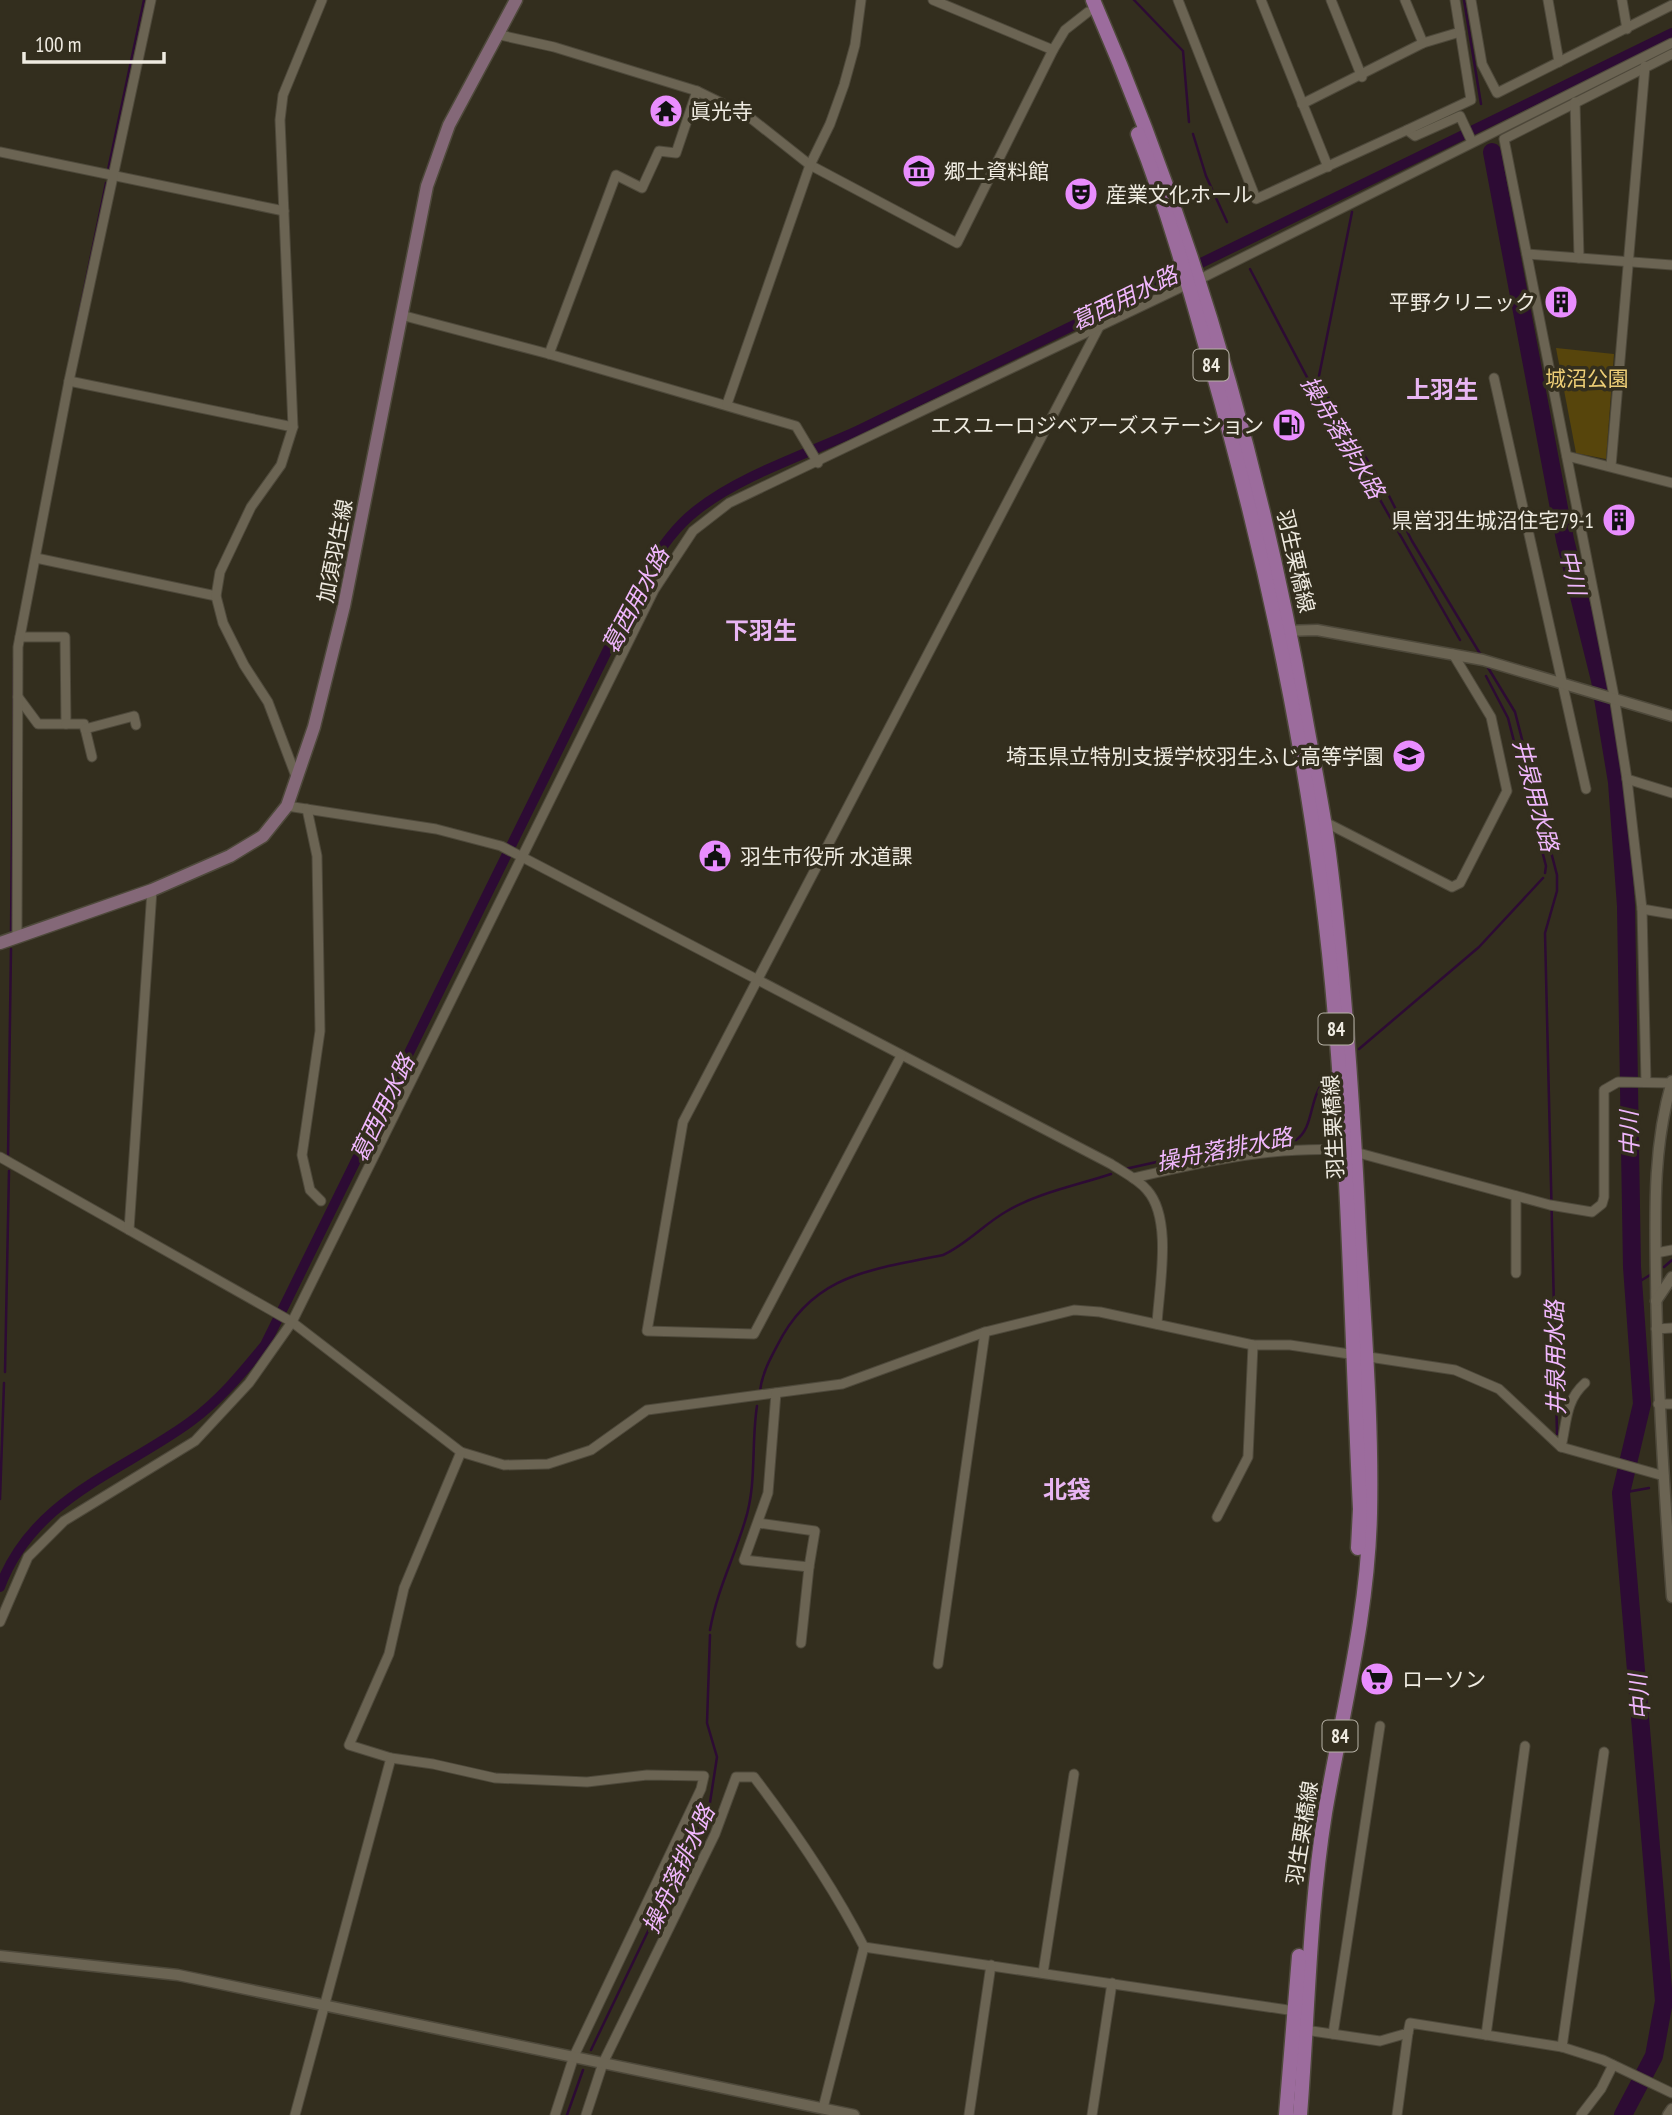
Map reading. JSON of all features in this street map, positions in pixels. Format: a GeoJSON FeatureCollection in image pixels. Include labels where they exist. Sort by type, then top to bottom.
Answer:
{"type":"FeatureCollection","features":[{"type":"Feature","properties":{"kind":"main road","name":"加須羽生線"},"geometry":{"type":"LineString","coordinates":[[0,943],[152,890],[230,856],[263,836],[287,806],[297,780],[344,606],[401,315],[436,158],[450,125],[500,35],[516,0]]}},
{"type":"Feature","properties":{"kind":"main road","name":"羽生栗橋線"},"geometry":{"type":"LineString","coordinates":[[1093,4],[1193,282],[1255,479],[1323,821],[1350,1059],[1349,1151]]}},
{"type":"Feature","properties":{"kind":"main road","name":"羽生栗橋線"},"geometry":{"type":"LineString","coordinates":[[1284,631],[1316,848],[1349,1151],[1370,1513],[1366,1584],[1325,1815],[1309,1936],[1300,2115]]}},
{"type":"Feature","properties":{"kind":"main road","name":"羽生栗橋線"},"geometry":{"type":"LineString","coordinates":[[1286,2115],[1301,1920],[1316,1815],[1357,1579],[1360,1509],[1359,1355]]}},
{"type":"Feature","properties":{"kind":"street"},"geometry":{"type":"LineString","coordinates":[[17,937],[20,637],[69,381],[151,0]]}},
{"type":"Feature","properties":{"kind":"street"},"geometry":{"type":"LineString","coordinates":[[297,780],[268,702],[244,665],[223,623],[216,596],[220,572],[251,508],[281,465],[293,428],[280,120],[283,95],[322,0]]}},
{"type":"Feature","properties":{"kind":"street"},"geometry":{"type":"LineString","coordinates":[[727,404],[810,165],[830,124],[844,85],[855,45],[861,0]]}},
{"type":"Feature","properties":{"kind":"street"},"geometry":{"type":"LineString","coordinates":[[933,0],[1053,50]]}},
{"type":"Feature","properties":{"kind":"street"},"geometry":{"type":"LineString","coordinates":[[1178,0],[1256,199],[1471,100],[1455,0]]}},
{"type":"Feature","properties":{"kind":"street"},"geometry":{"type":"LineString","coordinates":[[1261,0],[1328,167]]}},
{"type":"Feature","properties":{"kind":"street"},"geometry":{"type":"LineString","coordinates":[[1331,0],[1362,77]]}},
{"type":"Feature","properties":{"kind":"street"},"geometry":{"type":"LineString","coordinates":[[1405,0],[1423,43]]}},
{"type":"Feature","properties":{"kind":"street"},"geometry":{"type":"LineString","coordinates":[[1471,0],[1482,64],[1497,93],[1672,5]]}},
{"type":"Feature","properties":{"kind":"street"},"geometry":{"type":"LineString","coordinates":[[1549,0],[1559,62]]}},
{"type":"Feature","properties":{"kind":"street"},"geometry":{"type":"LineString","coordinates":[[1622,0],[1627,29]]}},
{"type":"Feature","properties":{"kind":"street"},"geometry":{"type":"LineString","coordinates":[[500,35],[554,47],[697,91],[748,116],[810,165],[957,243],[1053,50],[1065,30],[1093,4]]}},
{"type":"Feature","properties":{"kind":"street"},"geometry":{"type":"LineString","coordinates":[[1302,104],[1362,77],[1423,43],[1460,32]]}},
{"type":"Feature","properties":{"kind":"street"},"geometry":{"type":"LineString","coordinates":[[0,1622],[29,1557],[46,1539],[64,1521],[97,1498],[195,1441],[249,1383],[292,1322],[654,590],[693,531],[729,503],[818,463],[1193,282],[1672,43]]}},
{"type":"Feature","properties":{"kind":"street"},"geometry":{"type":"LineString","coordinates":[[1642,1082],[1642,909],[1627,779],[1614,696],[1504,139],[1672,54]]}},
{"type":"Feature","properties":{"kind":"street"},"geometry":{"type":"LineString","coordinates":[[1611,466],[1645,66]]}},
{"type":"Feature","properties":{"kind":"street"},"geometry":{"type":"LineString","coordinates":[[549,354],[616,175],[642,188],[659,151],[676,153],[697,91]]}},
{"type":"Feature","properties":{"kind":"street"},"geometry":{"type":"LineString","coordinates":[[1575,103],[1579,258]]}},
{"type":"Feature","properties":{"kind":"street"},"geometry":{"type":"LineString","coordinates":[[1407,130],[1415,136],[1460,116],[1472,142]]}},
{"type":"Feature","properties":{"kind":"street"},"geometry":{"type":"LineString","coordinates":[[0,152],[112,173],[284,211]]}},
{"type":"Feature","properties":{"kind":"street"},"geometry":{"type":"LineString","coordinates":[[1527,254],[1672,265]]}},
{"type":"Feature","properties":{"kind":"street"},"geometry":{"type":"LineString","coordinates":[[401,315],[727,404],[796,426],[818,463]]}},
{"type":"Feature","properties":{"kind":"street"},"geometry":{"type":"LineString","coordinates":[[901,1056],[754,1334],[647,1331],[682,1122],[1099,327]]}},
{"type":"Feature","properties":{"kind":"street"},"geometry":{"type":"LineString","coordinates":[[1494,379],[1586,789]]}},
{"type":"Feature","properties":{"kind":"street"},"geometry":{"type":"LineString","coordinates":[[69,381],[293,428]]}},
{"type":"Feature","properties":{"kind":"street"},"geometry":{"type":"LineString","coordinates":[[1567,456],[1672,484]]}},
{"type":"Feature","properties":{"kind":"street"},"geometry":{"type":"LineString","coordinates":[[36,558],[216,596]]}},
{"type":"Feature","properties":{"kind":"street"},"geometry":{"type":"LineString","coordinates":[[1284,631],[1329,632],[1453,654],[1614,696],[1672,716]]}},
{"type":"Feature","properties":{"kind":"street"},"geometry":{"type":"LineString","coordinates":[[20,637],[65,637],[66,724]]}},
{"type":"Feature","properties":{"kind":"street"},"geometry":{"type":"LineString","coordinates":[[1323,821],[1452,887],[1460,883],[1507,791],[1491,717],[1453,654]]}},
{"type":"Feature","properties":{"kind":"street"},"geometry":{"type":"LineString","coordinates":[[18,697],[38,724],[84,724],[92,757]]}},
{"type":"Feature","properties":{"kind":"street"},"geometry":{"type":"LineString","coordinates":[[85,729],[134,716],[136,725]]}},
{"type":"Feature","properties":{"kind":"street"},"geometry":{"type":"LineString","coordinates":[[1627,779],[1672,793]]}},
{"type":"Feature","properties":{"kind":"street"},"geometry":{"type":"LineString","coordinates":[[287,806],[436,829],[501,846],[1133,1178],[1148,1190],[1160,1214],[1162,1244],[1157,1324]]}},
{"type":"Feature","properties":{"kind":"street"},"geometry":{"type":"LineString","coordinates":[[307,808],[317,856],[320,1031],[302,1156],[310,1190],[321,1202]]}},
{"type":"Feature","properties":{"kind":"street"},"geometry":{"type":"LineString","coordinates":[[129,1230],[152,890]]}},
{"type":"Feature","properties":{"kind":"street"},"geometry":{"type":"LineString","coordinates":[[1642,909],[1672,914]]}},
{"type":"Feature","properties":{"kind":"street"},"geometry":{"type":"LineString","coordinates":[[1133,1178],[1238,1154],[1300,1148],[1349,1151],[1585,1213],[1597,1210],[1602,1204],[1603,1094],[1609,1085],[1618,1082],[1672,1082],[1668,1118],[1656,1153],[1658,1404],[1666,1479],[1672,1597]]}},
{"type":"Feature","properties":{"kind":"street"},"geometry":{"type":"LineString","coordinates":[[0,1157],[292,1322],[461,1452],[504,1465],[548,1464],[591,1450],[647,1410],[842,1384],[985,1332],[1074,1310],[1157,1324],[1253,1345],[1290,1345],[1455,1370],[1499,1389],[1561,1447],[1666,1479]]}},
{"type":"Feature","properties":{"kind":"street"},"geometry":{"type":"LineString","coordinates":[[1516,1196],[1516,1273]]}},
{"type":"Feature","properties":{"kind":"street"},"geometry":{"type":"LineString","coordinates":[[1656,1253],[1672,1250]]}},
{"type":"Feature","properties":{"kind":"street"},"geometry":{"type":"LineString","coordinates":[[1656,1301],[1672,1277]]}},
{"type":"Feature","properties":{"kind":"street"},"geometry":{"type":"LineString","coordinates":[[1656,1329],[1672,1328]]}},
{"type":"Feature","properties":{"kind":"street"},"geometry":{"type":"LineString","coordinates":[[938,1664],[985,1332]]}},
{"type":"Feature","properties":{"kind":"street"},"geometry":{"type":"LineString","coordinates":[[1217,1517],[1248,1457],[1253,1345]]}},
{"type":"Feature","properties":{"kind":"street"},"geometry":{"type":"LineString","coordinates":[[1561,1447],[1573,1393],[1585,1382]]}},
{"type":"Feature","properties":{"kind":"street"},"geometry":{"type":"LineString","coordinates":[[776,1393],[768,1493],[744,1560],[809,1567]]}},
{"type":"Feature","properties":{"kind":"street"},"geometry":{"type":"LineString","coordinates":[[1658,1404],[1672,1404]]}},
{"type":"Feature","properties":{"kind":"street"},"geometry":{"type":"LineString","coordinates":[[461,1452],[404,1588],[389,1654],[349,1745],[391,1758],[433,1763],[495,1778],[587,1782],[647,1775],[704,1776],[701,1789],[574,2056],[555,2115]]}},
{"type":"Feature","properties":{"kind":"street"},"geometry":{"type":"LineString","coordinates":[[758,1523],[815,1531],[801,1643]]}},
{"type":"Feature","properties":{"kind":"street"},"geometry":{"type":"LineString","coordinates":[[1333,2034],[1380,1726]]}},
{"type":"Feature","properties":{"kind":"street"},"geometry":{"type":"LineString","coordinates":[[1486,2035],[1525,1746]]}},
{"type":"Feature","properties":{"kind":"street"},"geometry":{"type":"LineString","coordinates":[[1562,2047],[1604,1752]]}},
{"type":"Feature","properties":{"kind":"street"},"geometry":{"type":"LineString","coordinates":[[295,2115],[391,1758]]}},
{"type":"Feature","properties":{"kind":"street"},"geometry":{"type":"LineString","coordinates":[[1043,1973],[1074,1774]]}},
{"type":"Feature","properties":{"kind":"street"},"geometry":{"type":"LineString","coordinates":[[586,2115],[603,2063],[715,1834],[736,1777],[754,1777],[778,1808],[837,1895],[864,1947],[822,2108]]}},
{"type":"Feature","properties":{"kind":"street"},"geometry":{"type":"LineString","coordinates":[[864,1947],[1294,2011]]}},
{"type":"Feature","properties":{"kind":"street"},"geometry":{"type":"LineString","coordinates":[[0,1956],[178,1975],[854,2115]]}},
{"type":"Feature","properties":{"kind":"street"},"geometry":{"type":"LineString","coordinates":[[969,2115],[991,1965]]}},
{"type":"Feature","properties":{"kind":"street"},"geometry":{"type":"LineString","coordinates":[[1092,2115],[1112,1983]]}},
{"type":"Feature","properties":{"kind":"street"},"geometry":{"type":"LineString","coordinates":[[1397,2115],[1410,2023],[1562,2047],[1613,2065],[1671,2092]]}},
{"type":"Feature","properties":{"kind":"street"},"geometry":{"type":"LineString","coordinates":[[1305,2030],[1380,2041],[1408,2033]]}},
{"type":"Feature","properties":{"kind":"street"},"geometry":{"type":"LineString","coordinates":[[1581,2115],[1597,2096],[1613,2065]]}},
{"type":"Feature","properties":{"kind":"street"},"geometry":{"type":"LineString","coordinates":[[1668,2115],[1672,2109]]}},
{"type":"Feature","properties":{"kind":"green space","name":"城沼公園"},"geometry":{"type":"Polygon","coordinates":[[[1556,348],[1614,354],[1606,459],[1576,453],[1556,348]]]}},
{"type":"Feature","properties":{"kind":"waterway"},"geometry":{"type":"LineString","coordinates":[[108,170],[144,0]]}},
{"type":"Feature","properties":{"kind":"waterway"},"geometry":{"type":"LineString","coordinates":[[1134,0],[1183,51],[1189,122]]}},
{"type":"Feature","properties":{"kind":"waterway"},"geometry":{"type":"LineString","coordinates":[[1464,0],[1481,104]]}},
{"type":"Feature","properties":{"kind":"waterway","name":"葛西用水路"},"geometry":{"type":"LineString","coordinates":[[0,1587],[15,1556],[34,1531],[56,1509],[81,1490],[201,1414],[230,1386],[265,1345],[648,568],[689,516],[714,497],[754,476],[859,430],[1672,33]]}},
{"type":"Feature","properties":{"kind":"waterway"},"geometry":{"type":"LineString","coordinates":[[1193,134],[1206,176],[1227,222]]}},
{"type":"Feature","properties":{"kind":"waterway","name":"中川"},"geometry":{"type":"LineString","coordinates":[[1492,152],[1565,540],[1600,680],[1617,782],[1626,906],[1632,1267],[1642,1404],[1621,1493],[1664,2001],[1654,2056],[1623,2115]]}},
{"type":"Feature","properties":{"kind":"waterway"},"geometry":{"type":"LineString","coordinates":[[75,334],[106,183]]}},
{"type":"Feature","properties":{"kind":"waterway","name":"井泉用水路"},"geometry":{"type":"LineString","coordinates":[[1352,212],[1318,381],[1386,490],[1412,541],[1482,657]]}},
{"type":"Feature","properties":{"kind":"waterway","name":"操舟落排水路"},"geometry":{"type":"LineString","coordinates":[[1250,269],[1328,417],[1358,461],[1460,640]]}},
{"type":"Feature","properties":{"kind":"waterway"},"geometry":{"type":"LineString","coordinates":[[11,931],[14,658]]}},
{"type":"Feature","properties":{"kind":"waterway","name":"井泉用水路"},"geometry":{"type":"LineString","coordinates":[[1487,666],[1515,712],[1557,875],[1557,891],[1545,933],[1557,1434]]}},
{"type":"Feature","properties":{"kind":"waterway","name":"操舟落排水路"},"geometry":{"type":"LineString","coordinates":[[1486,676],[1508,718],[1546,866],[1545,873]]}},
{"type":"Feature","properties":{"kind":"waterway","name":"操舟落排水路"},"geometry":{"type":"LineString","coordinates":[[1359,1049],[1479,947],[1543,878]]}},
{"type":"Feature","properties":{"kind":"waterway"},"geometry":{"type":"LineString","coordinates":[[8,1158],[11,949]]}},
{"type":"Feature","properties":{"kind":"waterway","name":"操舟落排水路"},"geometry":{"type":"LineString","coordinates":[[1125,1169],[1256,1140],[1296,1140],[1306,1127],[1317,1092],[1329,1076]]}},
{"type":"Feature","properties":{"kind":"waterway"},"geometry":{"type":"LineString","coordinates":[[5,1372],[9,1171]]}},
{"type":"Feature","properties":{"kind":"waterway","name":"操舟落排水路"},"geometry":{"type":"LineString","coordinates":[[760,1391],[769,1362],[792,1322],[808,1303],[827,1289],[869,1271],[943,1255],[1019,1205],[1044,1194],[1111,1174]]}},
{"type":"Feature","properties":{"kind":"waterway"},"geometry":{"type":"LineString","coordinates":[[1664,1267],[1672,1260]]}},
{"type":"Feature","properties":{"kind":"waterway"},"geometry":{"type":"LineString","coordinates":[[1634,1285],[1650,1275]]}},
{"type":"Feature","properties":{"kind":"waterway"},"geometry":{"type":"LineString","coordinates":[[0,1499],[4,1383]]}},
{"type":"Feature","properties":{"kind":"waterway","name":"操舟落排水路"},"geometry":{"type":"LineString","coordinates":[[710,1630],[749,1507],[757,1406]]}},
{"type":"Feature","properties":{"kind":"waterway"},"geometry":{"type":"LineString","coordinates":[[1621,1493],[1649,1488]]}},
{"type":"Feature","properties":{"kind":"waterway","name":"操舟落排水路"},"geometry":{"type":"LineString","coordinates":[[591,2050],[709,1809],[717,1757],[707,1723],[710,1635]]}},
{"type":"Feature","properties":{"kind":"waterway","name":"操舟落排水路"},"geometry":{"type":"LineString","coordinates":[[567,2115],[583,2070]]}},
{"type":"Feature","properties":{"kind":"place","name":"眞光寺"},"geometry":{"type":"Point","coordinates":[666,111]}},
{"type":"Feature","properties":{"kind":"place","name":"郷土資料館"},"geometry":{"type":"Point","coordinates":[919,171]}},
{"type":"Feature","properties":{"kind":"place","name":"産業文化ホール"},"geometry":{"type":"Point","coordinates":[1081,194]}},
{"type":"Feature","properties":{"kind":"place","name":"平野クリニック"},"geometry":{"type":"Point","coordinates":[1561,302]}},
{"type":"Feature","properties":{"kind":"place","name":"エスユーロジベアーズステーション"},"geometry":{"type":"Point","coordinates":[1289,425]}},
{"type":"Feature","properties":{"kind":"place","name":"県営羽生城沼住宅79-1"},"geometry":{"type":"Point","coordinates":[1619,520]}},
{"type":"Feature","properties":{"kind":"place","name":"埼玉県立特別支援学校羽生ふじ高等学園"},"geometry":{"type":"Point","coordinates":[1409,756]}},
{"type":"Feature","properties":{"kind":"place","name":"羽生市役所 水道課"},"geometry":{"type":"Point","coordinates":[715,856]}},
{"type":"Feature","properties":{"kind":"place","name":"ローソン"},"geometry":{"type":"Point","coordinates":[1377,1679]}},
{"type":"Feature","properties":{"kind":"district","name":"上羽生"},"geometry":{"type":"Point","coordinates":[1442,389]}},
{"type":"Feature","properties":{"kind":"district","name":"下羽生"},"geometry":{"type":"Point","coordinates":[761,630]}},
{"type":"Feature","properties":{"kind":"district","name":"北袋"},"geometry":{"type":"Point","coordinates":[1067,1489]}}]}
